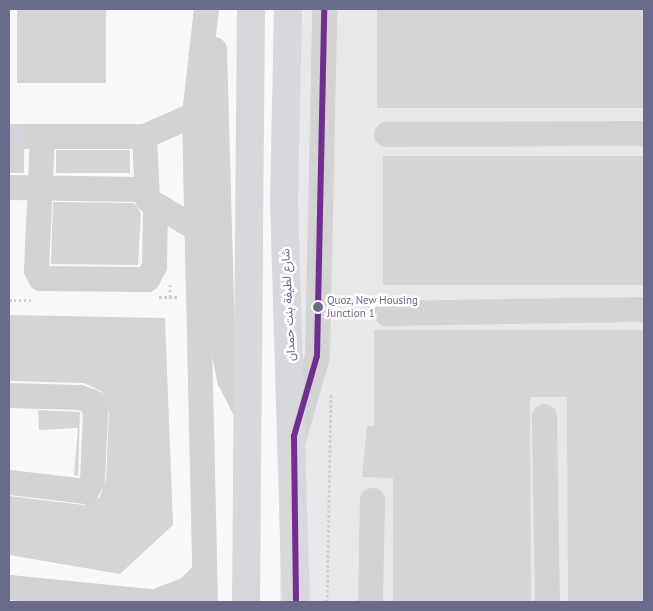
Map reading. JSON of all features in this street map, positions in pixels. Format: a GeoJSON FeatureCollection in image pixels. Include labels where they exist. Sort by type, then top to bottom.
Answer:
{"type":"FeatureCollection","features":[{"type":"Feature","properties":{"kind":"main road"},"geometry":{"type":"LineString","coordinates":[[246,602],[246,413],[251,9]]}},
{"type":"Feature","properties":{"kind":"main road","name":"شارع لطيفة بنت حمدان"},"geometry":{"type":"LineString","coordinates":[[288,9],[284,202],[294,436],[296,602]]}},
{"type":"Feature","properties":{"kind":"street"},"geometry":{"type":"LineString","coordinates":[[205,602],[203,371],[194,227],[194,114],[206,9]]}},
{"type":"Feature","properties":{"kind":"street"},"geometry":{"type":"LineString","coordinates":[[213,9],[222,343],[230,379],[246,413]]}},
{"type":"Feature","properties":{"kind":"street"},"geometry":{"type":"LineString","coordinates":[[294,436],[314,377],[324,9]]}},
{"type":"Feature","properties":{"kind":"street"},"geometry":{"type":"LineString","coordinates":[[144,136],[154,266],[147,279],[45,280],[36,272],[40,188],[38,136],[144,136],[194,114]]}},
{"type":"Feature","properties":{"kind":"street"},"geometry":{"type":"LineString","coordinates":[[386,134],[644,133]]}},
{"type":"Feature","properties":{"kind":"street"},"geometry":{"type":"LineString","coordinates":[[9,187],[149,198],[194,227]]}},
{"type":"Feature","properties":{"kind":"street"},"geometry":{"type":"LineString","coordinates":[[386,313],[644,309]]}},
{"type":"Feature","properties":{"kind":"street"},"geometry":{"type":"LineString","coordinates":[[9,395],[86,398],[95,412],[92,480],[86,491],[9,482]]}},
{"type":"Feature","properties":{"kind":"street"},"geometry":{"type":"LineString","coordinates":[[544,416],[547,602]]}},
{"type":"Feature","properties":{"kind":"street"},"geometry":{"type":"LineString","coordinates":[[370,602],[372,500]]}},
{"type":"Feature","properties":{"kind":"street"},"geometry":{"type":"LineString","coordinates":[[9,587],[156,602],[188,589],[204,572]]}},
{"type":"Feature","properties":{"kind":"path"},"geometry":{"type":"LineString","coordinates":[[314,377],[331,376],[328,602]]}},
{"type":"Feature","properties":{"kind":"shaded area"},"geometry":{"type":"Polygon","coordinates":[[[280,9],[644,9],[644,602],[280,602],[280,9]]]}},
{"type":"Feature","properties":{"kind":"building"},"geometry":{"type":"Polygon","coordinates":[[[17,9],[106,9],[106,83],[17,83],[17,9]]]}},
{"type":"Feature","properties":{"kind":"building"},"geometry":{"type":"Polygon","coordinates":[[[377,9],[644,9],[644,108],[377,108],[377,9]]]}},
{"type":"Feature","properties":{"kind":"building"},"geometry":{"type":"Polygon","coordinates":[[[9,125],[24,125],[24,173],[9,173],[9,125]]]}},
{"type":"Feature","properties":{"kind":"building"},"geometry":{"type":"Polygon","coordinates":[[[56,150],[130,150],[130,173],[56,173],[56,150]]]}},
{"type":"Feature","properties":{"kind":"building"},"geometry":{"type":"Polygon","coordinates":[[[383,156],[644,156],[644,285],[383,285],[383,156]]]}},
{"type":"Feature","properties":{"kind":"building"},"geometry":{"type":"Polygon","coordinates":[[[53,202],[134,203],[141,213],[138,265],[51,264],[53,202]]]}},
{"type":"Feature","properties":{"kind":"building"},"geometry":{"type":"Polygon","coordinates":[[[9,315],[165,318],[173,525],[120,574],[9,555],[9,496],[84,505],[99,498],[106,481],[109,413],[101,391],[84,383],[9,381],[9,315]]]}},
{"type":"Feature","properties":{"kind":"building"},"geometry":{"type":"Polygon","coordinates":[[[374,330],[644,330],[644,602],[568,602],[567,397],[530,397],[531,602],[393,602],[393,478],[362,477],[367,426],[374,426],[374,330]]]}},
{"type":"Feature","properties":{"kind":"building"},"geometry":{"type":"Polygon","coordinates":[[[38,410],[80,412],[78,476],[74,475],[78,428],[39,430],[38,410]]]}},
{"type":"Feature","properties":{"kind":"tunnel"},"geometry":{"type":"LineString","coordinates":[[9,136],[35,136]]}},
{"type":"Feature","properties":{"kind":"transit line"},"geometry":{"type":"LineString","coordinates":[[296,602],[294,436],[317,356],[324,9]]}},
{"type":"Feature","properties":{"kind":"place","name":"Quoz, New Housing Junction 1"},"geometry":{"type":"Point","coordinates":[318,307]}}]}
